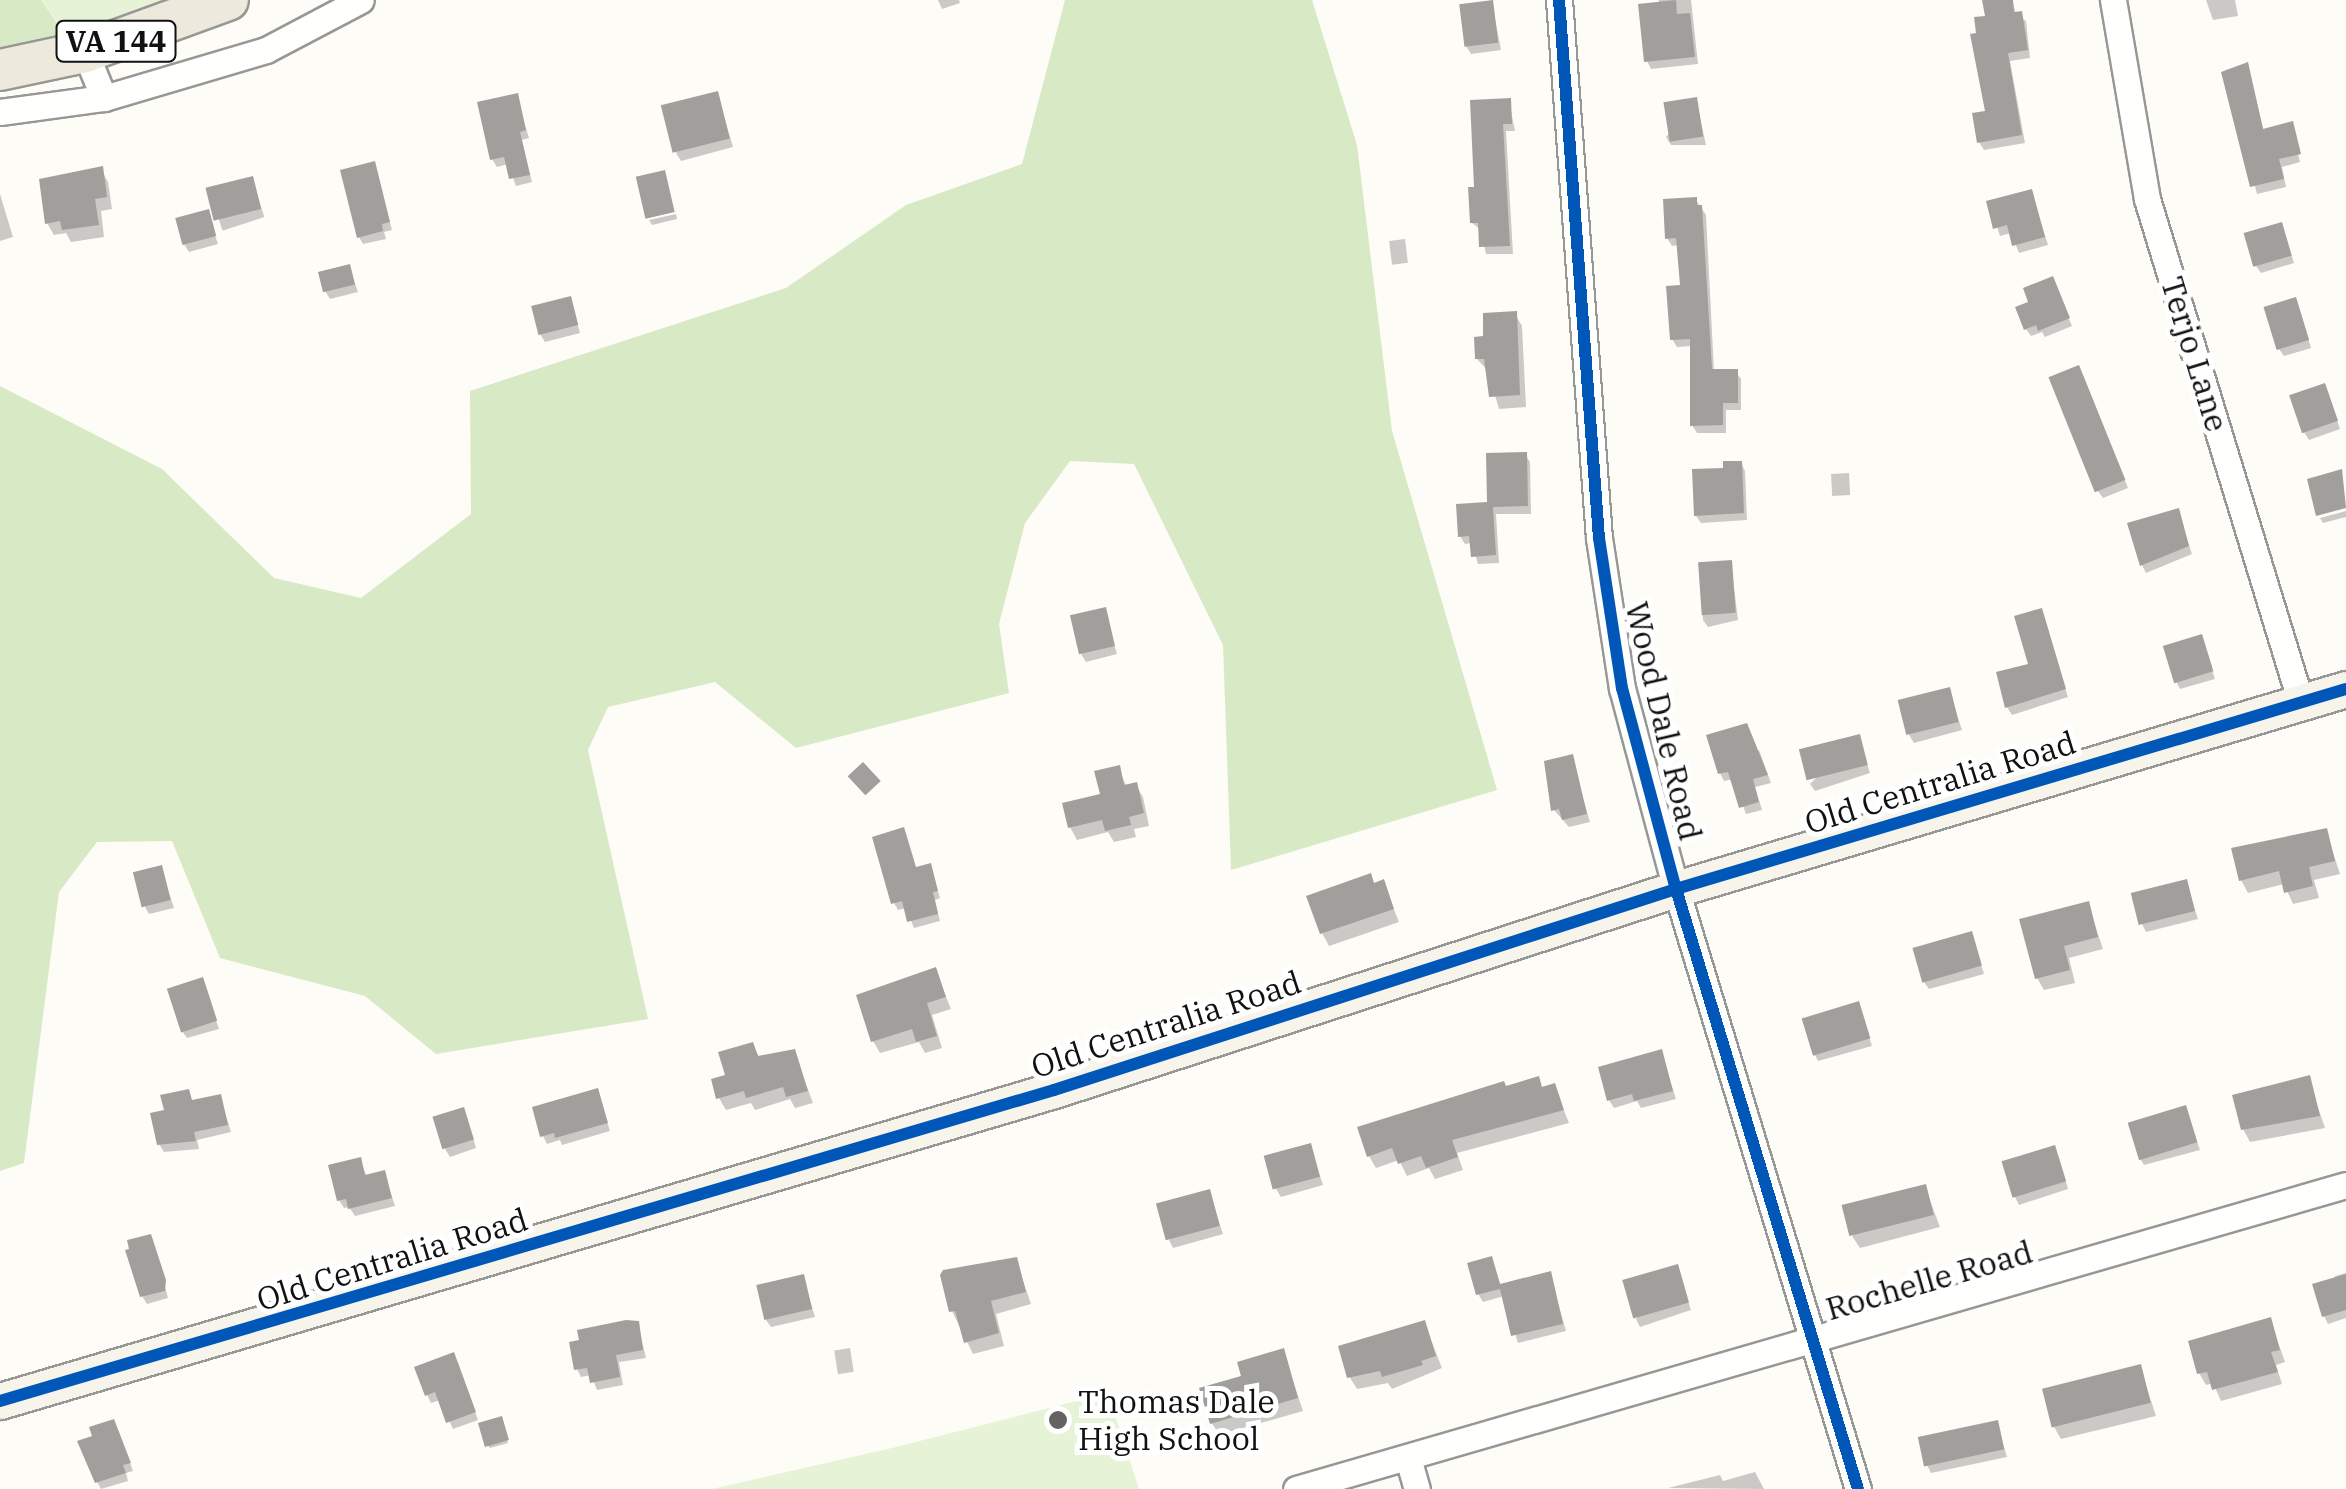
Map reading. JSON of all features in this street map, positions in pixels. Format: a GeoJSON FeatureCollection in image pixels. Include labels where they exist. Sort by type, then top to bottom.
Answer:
{"type":"FeatureCollection","features":[{"type":"Feature","properties":{"kind":"main road","name":"VA 144"},"geometry":{"type":"LineString","coordinates":[[0,70],[85,52],[228,0]]}},
{"type":"Feature","properties":{"kind":"street","name":"VA 144"},"geometry":{"type":"LineString","coordinates":[[0,112],[104,98],[266,50],[361,0]]}},
{"type":"Feature","properties":{"kind":"street","name":"Wood Dale Road"},"geometry":{"type":"LineString","coordinates":[[1559,0],[1601,557],[1622,688],[1676,889],[1858,1489]]}},
{"type":"Feature","properties":{"kind":"street","name":"Terjo Lane"},"geometry":{"type":"LineString","coordinates":[[2113,0],[2147,200],[2301,702]]}},
{"type":"Feature","properties":{"kind":"street"},"geometry":{"type":"LineString","coordinates":[[85,52],[104,98]]}},
{"type":"Feature","properties":{"kind":"street","name":"Old Centralia Road"},"geometry":{"type":"LineString","coordinates":[[0,1401],[1054,1090],[1676,889],[2346,689]]}},
{"type":"Feature","properties":{"kind":"street","name":"Rochelle Road"},"geometry":{"type":"LineString","coordinates":[[1296,1489],[1812,1343],[2346,1185]]}},
{"type":"Feature","properties":{"kind":"street"},"geometry":{"type":"LineString","coordinates":[[1408,1458],[1418,1489]]}},
{"type":"Feature","properties":{"kind":"green space"},"geometry":{"type":"Polygon","coordinates":[[[0,0],[41,0],[69,40],[0,58],[0,0]]]}},
{"type":"Feature","properties":{"kind":"green space"},"geometry":{"type":"Polygon","coordinates":[[[41,0],[169,0],[176,9],[68,44],[67,35],[41,0]]]}},
{"type":"Feature","properties":{"kind":"green space"},"geometry":{"type":"Polygon","coordinates":[[[1065,0],[1312,0],[1357,145],[1392,431],[1497,790],[1231,870],[1223,645],[1134,464],[1070,461],[1025,523],[999,624],[1009,693],[796,748],[715,682],[608,707],[588,750],[648,1019],[436,1054],[365,996],[220,958],[172,841],[97,842],[59,892],[24,1163],[0,1171],[0,386],[162,469],[274,578],[361,598],[471,514],[470,391],[786,288],[906,205],[1022,164],[1065,0]]]}},
{"type":"Feature","properties":{"kind":"green space","name":"Thomas Dale High School"},"geometry":{"type":"Polygon","coordinates":[[[1108,1393],[1139,1489],[712,1489],[892,1448],[1108,1393]]]}},
{"type":"Feature","properties":{"kind":"building"},"geometry":{"type":"Polygon","coordinates":[[[1493,0],[1498,43],[1464,47],[1459,4],[1493,0]]]}},
{"type":"Feature","properties":{"kind":"building"},"geometry":{"type":"Polygon","coordinates":[[[1676,0],[1677,14],[1690,13],[1695,57],[1644,62],[1638,4],[1676,0]]]}},
{"type":"Feature","properties":{"kind":"building"},"geometry":{"type":"Polygon","coordinates":[[[1982,0],[2013,0],[2014,12],[2022,11],[2028,50],[2008,53],[2022,135],[1977,143],[1972,113],[1985,111],[1970,34],[1976,33],[1974,17],[1985,16],[1982,0]]]}},
{"type":"Feature","properties":{"kind":"building"},"geometry":{"type":"Polygon","coordinates":[[[2248,62],[2263,129],[2293,121],[2301,154],[2279,159],[2284,179],[2250,187],[2221,72],[2248,62]]]}},
{"type":"Feature","properties":{"kind":"building"},"geometry":{"type":"Polygon","coordinates":[[[718,91],[730,139],[673,153],[661,105],[718,91]]]}},
{"type":"Feature","properties":{"kind":"building"},"geometry":{"type":"Polygon","coordinates":[[[518,93],[526,130],[520,132],[530,175],[509,179],[504,157],[490,160],[477,102],[518,93]]]}},
{"type":"Feature","properties":{"kind":"building"},"geometry":{"type":"Polygon","coordinates":[[[1697,97],[1703,137],[1670,142],[1663,102],[1697,97]]]}},
{"type":"Feature","properties":{"kind":"building"},"geometry":{"type":"Polygon","coordinates":[[[1511,98],[1512,124],[1503,124],[1510,246],[1479,247],[1478,223],[1470,223],[1468,187],[1474,187],[1470,100],[1511,98]]]}},
{"type":"Feature","properties":{"kind":"building"},"geometry":{"type":"Polygon","coordinates":[[[375,161],[390,222],[382,224],[383,231],[357,238],[340,170],[375,161]]]}},
{"type":"Feature","properties":{"kind":"building"},"geometry":{"type":"Polygon","coordinates":[[[103,166],[107,197],[95,199],[99,225],[62,230],[60,221],[45,224],[39,179],[103,166]]]}},
{"type":"Feature","properties":{"kind":"building"},"geometry":{"type":"Polygon","coordinates":[[[665,170],[675,212],[645,219],[636,177],[665,170]]]}},
{"type":"Feature","properties":{"kind":"building"},"geometry":{"type":"Polygon","coordinates":[[[253,176],[261,209],[214,221],[205,188],[253,176]]]}},
{"type":"Feature","properties":{"kind":"building"},"geometry":{"type":"Polygon","coordinates":[[[2032,189],[2045,237],[2012,246],[2007,225],[1993,229],[1986,201],[2032,189]]]}},
{"type":"Feature","properties":{"kind":"building"},"geometry":{"type":"Polygon","coordinates":[[[1697,197],[1697,205],[1702,205],[1712,369],[1738,369],[1738,403],[1723,403],[1723,425],[1690,426],[1690,339],[1670,340],[1666,286],[1680,285],[1676,238],[1665,239],[1663,199],[1697,197]]]}},
{"type":"Feature","properties":{"kind":"building"},"geometry":{"type":"Polygon","coordinates":[[[209,209],[216,236],[182,245],[175,218],[209,209]]]}},
{"type":"Feature","properties":{"kind":"building"},"geometry":{"type":"Polygon","coordinates":[[[2282,222],[2292,256],[2253,267],[2244,233],[2282,222]]]}},
{"type":"Feature","properties":{"kind":"building"},"geometry":{"type":"Polygon","coordinates":[[[350,264],[355,284],[323,292],[318,272],[350,264]]]}},
{"type":"Feature","properties":{"kind":"building"},"geometry":{"type":"Polygon","coordinates":[[[2053,276],[2070,318],[2038,331],[2036,325],[2024,330],[2015,307],[2028,302],[2023,288],[2053,276]]]}},
{"type":"Feature","properties":{"kind":"building"},"geometry":{"type":"Polygon","coordinates":[[[571,296],[578,325],[538,335],[531,306],[571,296]]]}},
{"type":"Feature","properties":{"kind":"building"},"geometry":{"type":"Polygon","coordinates":[[[2296,297],[2309,340],[2277,350],[2263,307],[2296,297]]]}},
{"type":"Feature","properties":{"kind":"building"},"geometry":{"type":"Polygon","coordinates":[[[1517,311],[1520,395],[1489,397],[1484,359],[1475,359],[1474,337],[1483,336],[1483,313],[1517,311]]]}},
{"type":"Feature","properties":{"kind":"building"},"geometry":{"type":"Polygon","coordinates":[[[2079,365],[2125,480],[2095,492],[2048,377],[2079,365]]]}},
{"type":"Feature","properties":{"kind":"building"},"geometry":{"type":"Polygon","coordinates":[[[2325,383],[2338,421],[2302,433],[2289,395],[2325,383]]]}},
{"type":"Feature","properties":{"kind":"building"},"geometry":{"type":"Polygon","coordinates":[[[1527,452],[1528,506],[1493,507],[1496,555],[1471,557],[1469,536],[1458,537],[1456,504],[1487,502],[1486,453],[1527,452]]]}},
{"type":"Feature","properties":{"kind":"building"},"geometry":{"type":"Polygon","coordinates":[[[1723,461],[1742,461],[1744,513],[1694,516],[1692,469],[1723,468],[1723,461]]]}},
{"type":"Feature","properties":{"kind":"building"},"geometry":{"type":"Polygon","coordinates":[[[2342,469],[2346,508],[2316,516],[2307,479],[2342,469]]]}},
{"type":"Feature","properties":{"kind":"building"},"geometry":{"type":"Polygon","coordinates":[[[2179,508],[2189,546],[2140,566],[2127,523],[2179,508]]]}},
{"type":"Feature","properties":{"kind":"building"},"geometry":{"type":"Polygon","coordinates":[[[1732,560],[1736,613],[1702,615],[1698,562],[1732,560]]]}},
{"type":"Feature","properties":{"kind":"building"},"geometry":{"type":"Polygon","coordinates":[[[1106,607],[1115,646],[1079,654],[1070,615],[1106,607]]]}},
{"type":"Feature","properties":{"kind":"building"},"geometry":{"type":"Polygon","coordinates":[[[2042,608],[2066,689],[2005,708],[1996,672],[2028,664],[2014,616],[2042,608]]]}},
{"type":"Feature","properties":{"kind":"building"},"geometry":{"type":"Polygon","coordinates":[[[2202,634],[2213,671],[2174,683],[2163,646],[2202,634]]]}},
{"type":"Feature","properties":{"kind":"building"},"geometry":{"type":"Polygon","coordinates":[[[1950,687],[1959,722],[1906,735],[1898,700],[1950,687]]]}},
{"type":"Feature","properties":{"kind":"building"},"geometry":{"type":"Polygon","coordinates":[[[1747,723],[1768,775],[1753,779],[1759,802],[1739,808],[1728,772],[1718,774],[1706,735],[1747,723]]]}},
{"type":"Feature","properties":{"kind":"building"},"geometry":{"type":"Polygon","coordinates":[[[1860,734],[1868,765],[1807,780],[1799,749],[1860,734]]]}},
{"type":"Feature","properties":{"kind":"building"},"geometry":{"type":"Polygon","coordinates":[[[1573,754],[1587,814],[1562,820],[1559,809],[1551,811],[1544,761],[1573,754]]]}},
{"type":"Feature","properties":{"kind":"building"},"geometry":{"type":"Polygon","coordinates":[[[863,762],[881,781],[865,795],[848,776],[863,762]]]}},
{"type":"Feature","properties":{"kind":"building"},"geometry":{"type":"Polygon","coordinates":[[[1120,765],[1124,785],[1137,782],[1144,813],[1129,817],[1131,825],[1105,831],[1102,820],[1068,828],[1062,803],[1100,794],[1094,771],[1120,765]]]}},
{"type":"Feature","properties":{"kind":"building"},"geometry":{"type":"Polygon","coordinates":[[[904,827],[916,867],[931,863],[938,891],[933,892],[938,914],[907,922],[902,901],[891,904],[872,837],[904,827]]]}},
{"type":"Feature","properties":{"kind":"building"},"geometry":{"type":"Polygon","coordinates":[[[2327,828],[2335,861],[2309,867],[2313,886],[2284,893],[2279,871],[2239,881],[2231,848],[2327,828]]]}},
{"type":"Feature","properties":{"kind":"building"},"geometry":{"type":"Polygon","coordinates":[[[162,865],[171,900],[142,907],[133,872],[162,865]]]}},
{"type":"Feature","properties":{"kind":"building"},"geometry":{"type":"Polygon","coordinates":[[[1371,873],[1374,883],[1384,879],[1394,909],[1320,934],[1306,896],[1371,873]]]}},
{"type":"Feature","properties":{"kind":"building"},"geometry":{"type":"Polygon","coordinates":[[[2187,879],[2195,911],[2139,925],[2131,893],[2187,879]]]}},
{"type":"Feature","properties":{"kind":"building"},"geometry":{"type":"Polygon","coordinates":[[[2089,901],[2098,937],[2064,946],[2070,970],[2035,979],[2019,919],[2089,901]]]}},
{"type":"Feature","properties":{"kind":"building"},"geometry":{"type":"Polygon","coordinates":[[[1972,931],[1982,966],[1922,983],[1912,948],[1972,931]]]}},
{"type":"Feature","properties":{"kind":"building"},"geometry":{"type":"Polygon","coordinates":[[[936,967],[946,997],[927,1003],[937,1036],[916,1042],[912,1029],[871,1042],[856,995],[936,967]]]}},
{"type":"Feature","properties":{"kind":"building"},"geometry":{"type":"Polygon","coordinates":[[[203,977],[217,1021],[181,1032],[167,989],[203,977]]]}},
{"type":"Feature","properties":{"kind":"building"},"geometry":{"type":"Polygon","coordinates":[[[1859,1001],[1870,1038],[1813,1056],[1802,1019],[1859,1001]]]}},
{"type":"Feature","properties":{"kind":"building"},"geometry":{"type":"Polygon","coordinates":[[[753,1042],[758,1056],[795,1049],[808,1091],[786,1097],[783,1087],[746,1098],[744,1091],[716,1099],[711,1079],[725,1075],[718,1052],[753,1042]]]}},
{"type":"Feature","properties":{"kind":"building"},"geometry":{"type":"Polygon","coordinates":[[[1662,1049],[1673,1091],[1634,1101],[1632,1094],[1607,1101],[1598,1067],[1662,1049]]]}},
{"type":"Feature","properties":{"kind":"building"},"geometry":{"type":"Polygon","coordinates":[[[2310,1075],[2320,1116],[2241,1130],[2232,1095],[2310,1075]]]}},
{"type":"Feature","properties":{"kind":"building"},"geometry":{"type":"Polygon","coordinates":[[[1539,1076],[1542,1087],[1555,1083],[1564,1110],[1452,1140],[1458,1157],[1426,1168],[1421,1156],[1398,1164],[1392,1148],[1367,1157],[1357,1127],[1504,1081],[1506,1086],[1539,1076]]]}},
{"type":"Feature","properties":{"kind":"building"},"geometry":{"type":"Polygon","coordinates":[[[598,1088],[608,1123],[555,1138],[554,1133],[540,1137],[532,1107],[598,1088]]]}},
{"type":"Feature","properties":{"kind":"building"},"geometry":{"type":"Polygon","coordinates":[[[189,1089],[192,1100],[221,1094],[228,1125],[194,1132],[196,1141],[157,1145],[150,1113],[164,1110],[160,1095],[189,1089]]]}},
{"type":"Feature","properties":{"kind":"building"},"geometry":{"type":"Polygon","coordinates":[[[2186,1105],[2197,1142],[2139,1160],[2128,1123],[2186,1105]]]}},
{"type":"Feature","properties":{"kind":"building"},"geometry":{"type":"Polygon","coordinates":[[[464,1107],[474,1140],[442,1149],[432,1117],[464,1107]]]}},
{"type":"Feature","properties":{"kind":"building"},"geometry":{"type":"Polygon","coordinates":[[[1311,1143],[1320,1177],[1273,1189],[1264,1156],[1311,1143]]]}},
{"type":"Feature","properties":{"kind":"building"},"geometry":{"type":"Polygon","coordinates":[[[2055,1145],[2066,1181],[2013,1198],[2001,1161],[2055,1145]]]}},
{"type":"Feature","properties":{"kind":"building"},"geometry":{"type":"Polygon","coordinates":[[[361,1157],[365,1175],[385,1170],[392,1198],[348,1209],[346,1199],[337,1201],[328,1165],[361,1157]]]}},
{"type":"Feature","properties":{"kind":"building"},"geometry":{"type":"Polygon","coordinates":[[[1926,1184],[1934,1215],[1849,1236],[1842,1205],[1926,1184]]]}},
{"type":"Feature","properties":{"kind":"building"},"geometry":{"type":"Polygon","coordinates":[[[1210,1189],[1220,1226],[1166,1240],[1156,1203],[1210,1189]]]}},
{"type":"Feature","properties":{"kind":"building"},"geometry":{"type":"Polygon","coordinates":[[[151,1234],[166,1280],[165,1291],[140,1297],[125,1250],[129,1249],[127,1240],[151,1234]]]}},
{"type":"Feature","properties":{"kind":"building"},"geometry":{"type":"Polygon","coordinates":[[[1492,1256],[1500,1284],[1551,1271],[1563,1324],[1511,1336],[1500,1289],[1476,1295],[1467,1263],[1492,1256]]]}},
{"type":"Feature","properties":{"kind":"building"},"geometry":{"type":"Polygon","coordinates":[[[1017,1257],[1026,1292],[991,1301],[999,1333],[964,1343],[955,1311],[949,1312],[940,1275],[943,1270],[1017,1257]]]}},
{"type":"Feature","properties":{"kind":"building"},"geometry":{"type":"Polygon","coordinates":[[[1678,1264],[1689,1302],[1633,1318],[1622,1280],[1678,1264]]]}},
{"type":"Feature","properties":{"kind":"building"},"geometry":{"type":"Polygon","coordinates":[[[804,1274],[812,1309],[764,1320],[756,1285],[804,1274]]]}},
{"type":"Feature","properties":{"kind":"building"},"geometry":{"type":"Polygon","coordinates":[[[2346,1274],[2346,1310],[2322,1317],[2312,1284],[2346,1274]]]}},
{"type":"Feature","properties":{"kind":"building"},"geometry":{"type":"Polygon","coordinates":[[[2271,1317],[2280,1350],[2271,1352],[2278,1372],[2212,1390],[2207,1372],[2197,1374],[2188,1341],[2271,1317]]]}},
{"type":"Feature","properties":{"kind":"building"},"geometry":{"type":"Polygon","coordinates":[[[1425,1320],[1436,1356],[1421,1361],[1423,1365],[1382,1377],[1380,1371],[1347,1378],[1338,1346],[1425,1320]]]}},
{"type":"Feature","properties":{"kind":"building"},"geometry":{"type":"Polygon","coordinates":[[[639,1321],[643,1350],[616,1355],[620,1377],[590,1383],[587,1368],[574,1370],[569,1342],[579,1340],[577,1330],[639,1321]]]}},
{"type":"Feature","properties":{"kind":"building"},"geometry":{"type":"Polygon","coordinates":[[[1284,1348],[1298,1398],[1210,1424],[1199,1388],[1241,1376],[1237,1362],[1284,1348]]]}},
{"type":"Feature","properties":{"kind":"building"},"geometry":{"type":"Polygon","coordinates":[[[454,1352],[476,1412],[446,1423],[435,1392],[425,1396],[414,1367],[454,1352]]]}},
{"type":"Feature","properties":{"kind":"building"},"geometry":{"type":"Polygon","coordinates":[[[2141,1364],[2151,1403],[2052,1427],[2042,1389],[2141,1364]]]}},
{"type":"Feature","properties":{"kind":"building"},"geometry":{"type":"Polygon","coordinates":[[[502,1416],[509,1440],[485,1447],[478,1423],[502,1416]]]}},
{"type":"Feature","properties":{"kind":"building"},"geometry":{"type":"Polygon","coordinates":[[[114,1419],[131,1463],[123,1465],[126,1473],[95,1483],[77,1441],[92,1436],[89,1427],[114,1419]]]}},
{"type":"Feature","properties":{"kind":"building"},"geometry":{"type":"Polygon","coordinates":[[[1998,1420],[2004,1449],[1924,1466],[1918,1437],[1998,1420]]]}},
{"type":"Feature","properties":{"kind":"cycle path"},"geometry":{"type":"LineString","coordinates":[[1559,0],[1599,538],[1622,688],[1676,889],[1858,1489]]}},
{"type":"Feature","properties":{"kind":"cycle path"},"geometry":{"type":"LineString","coordinates":[[0,1401],[1054,1090],[1676,889],[2346,689]]}},
{"type":"Feature","properties":{"kind":"place","name":"Thomas Dale High School"},"geometry":{"type":"Point","coordinates":[1058,1420]}}]}
